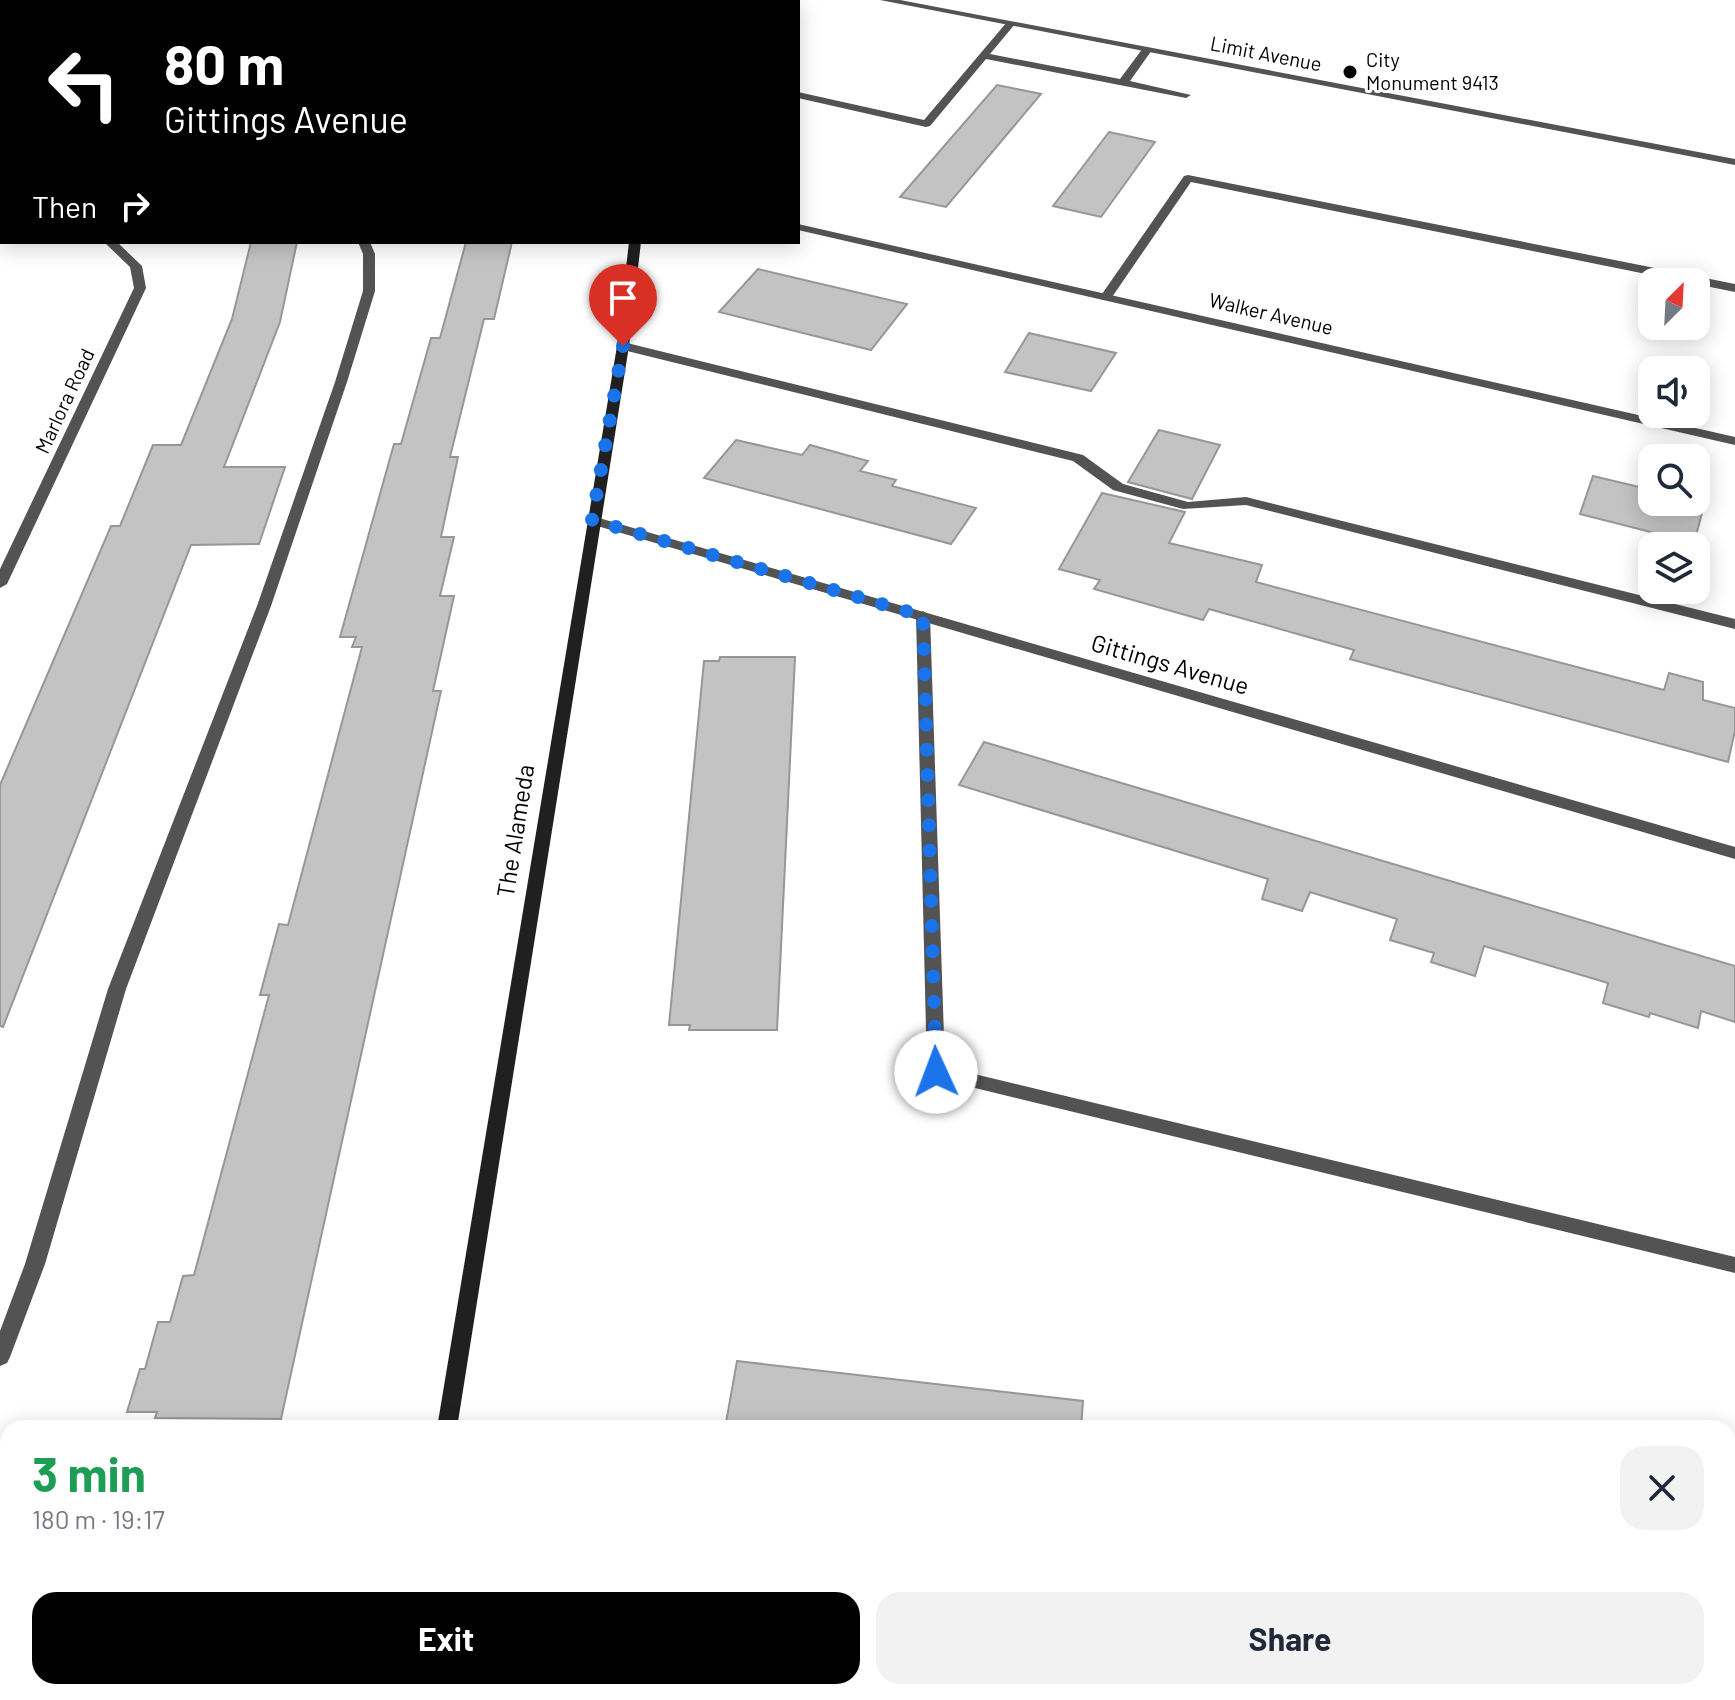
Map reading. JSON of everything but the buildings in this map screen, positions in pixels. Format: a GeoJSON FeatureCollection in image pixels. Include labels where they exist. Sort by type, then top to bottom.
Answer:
{"type":"FeatureCollection","features":[{"type":"Feature","properties":{"kind":"street","name":"Limit Avenue"},"geometry":{"type":"LineString","coordinates":[[885,0],[1735,162]]}},
{"type":"Feature","properties":{"kind":"street"},"geometry":{"type":"LineString","coordinates":[[800,95],[926,124],[1010,24]]}},
{"type":"Feature","properties":{"kind":"street"},"geometry":{"type":"LineString","coordinates":[[1123,83],[1147,50]]}},
{"type":"Feature","properties":{"kind":"street"},"geometry":{"type":"LineString","coordinates":[[983,56],[1186,95]]}},
{"type":"Feature","properties":{"kind":"street"},"geometry":{"type":"LineString","coordinates":[[1106,297],[1188,178],[1735,288]]}},
{"type":"Feature","properties":{"kind":"street","name":"Walker Avenue"},"geometry":{"type":"LineString","coordinates":[[800,227],[1735,441]]}},
{"type":"Feature","properties":{"kind":"street","name":"Marlora Road"},"geometry":{"type":"LineString","coordinates":[[1,578],[140,288],[136,266],[112,244]]}},
{"type":"Feature","properties":{"kind":"street"},"geometry":{"type":"LineString","coordinates":[[0,1357],[35,1264],[117,989],[264,606],[341,382],[369,291],[369,254],[365,244]]}},
{"type":"Feature","properties":{"kind":"street","name":"The Alameda"},"geometry":{"type":"LineString","coordinates":[[448,1420],[592,520],[623,346],[635,244]]}},
{"type":"Feature","properties":{"kind":"street"},"geometry":{"type":"LineString","coordinates":[[623,346],[1078,458],[1118,487],[1188,506],[1246,501],[1735,624]]}},
{"type":"Feature","properties":{"kind":"street","name":"Gittings Avenue"},"geometry":{"type":"LineString","coordinates":[[592,520],[1735,853]]}},
{"type":"Feature","properties":{"kind":"street"},"geometry":{"type":"LineString","coordinates":[[923,616],[936,1072],[1735,1265]]}},
{"type":"Feature","properties":{"kind":"place","name":"City Monument 9413"},"geometry":{"type":"Point","coordinates":[1350,72]}},
{"type":"Feature","properties":{"kind":"route"},"geometry":{"type":"LineString","coordinates":[[623,346],[592,520],[923,616],[936,1072]]}}]}
